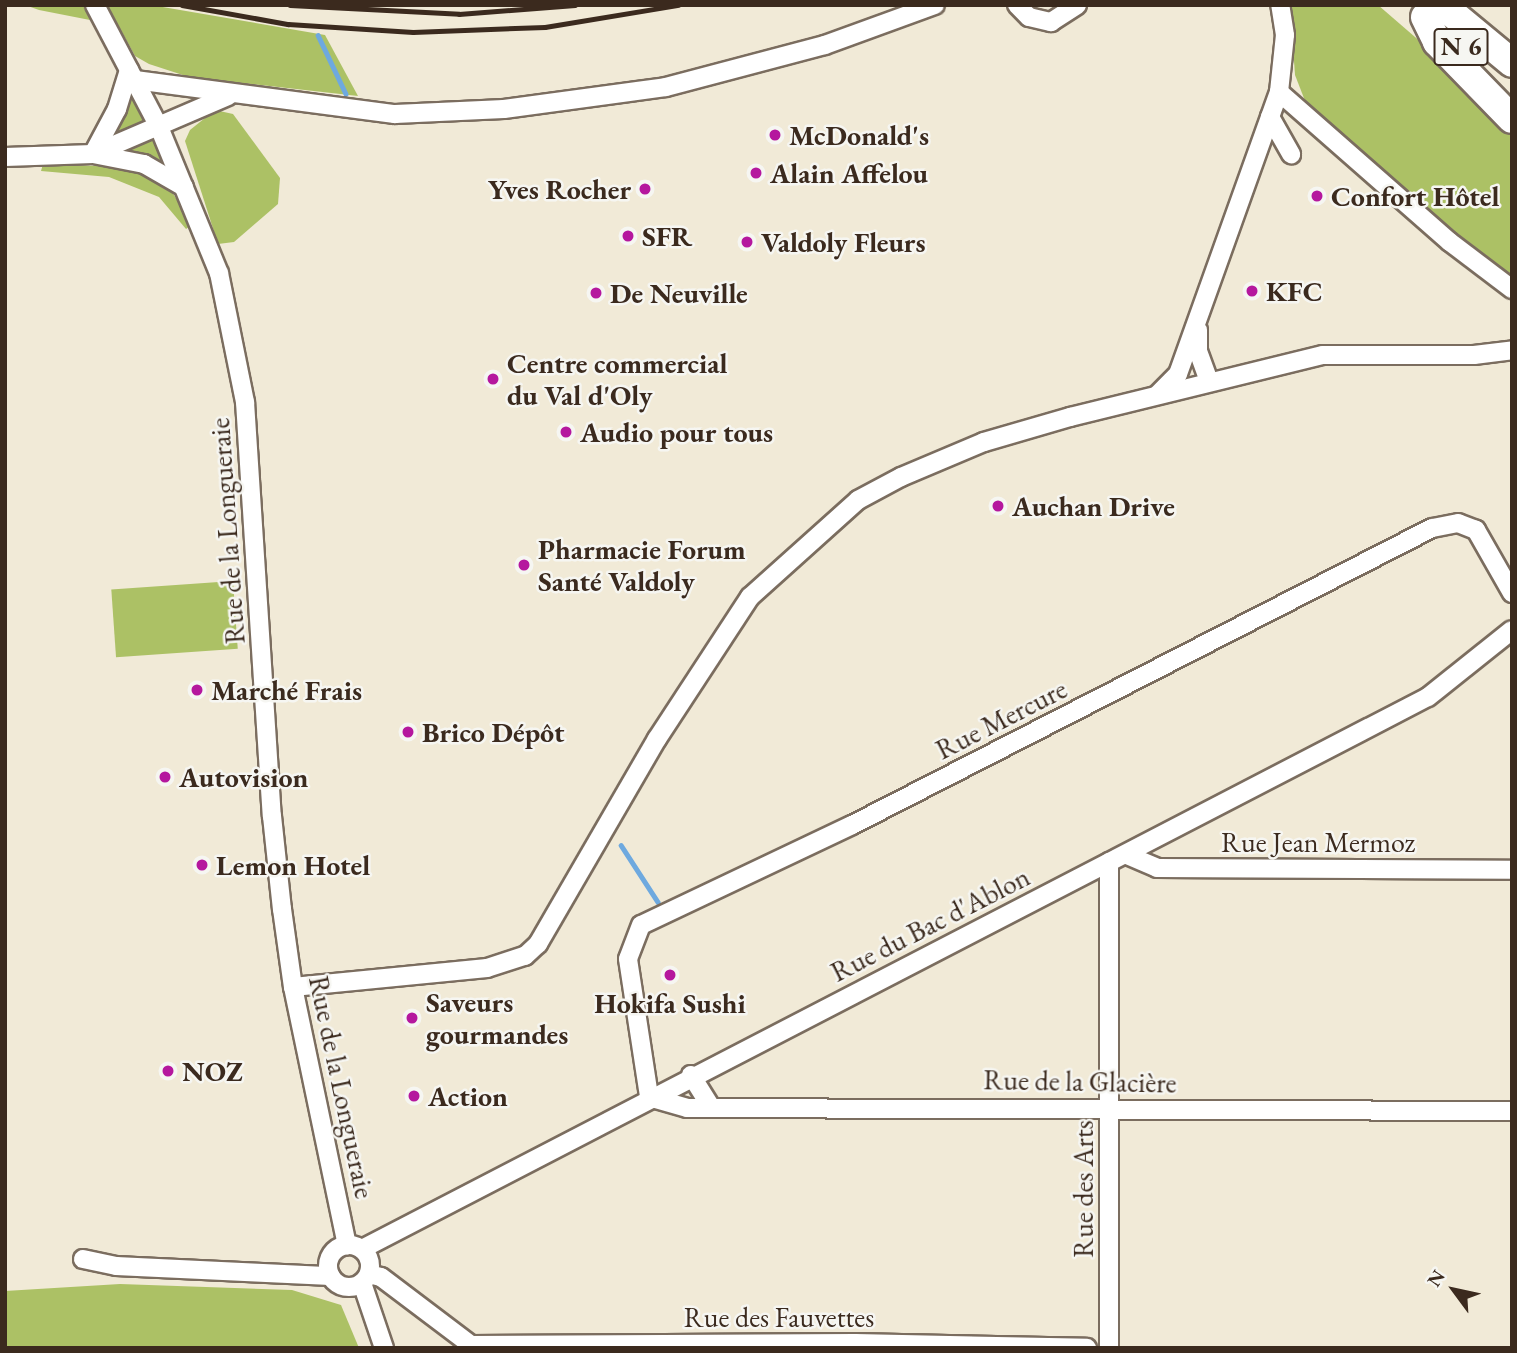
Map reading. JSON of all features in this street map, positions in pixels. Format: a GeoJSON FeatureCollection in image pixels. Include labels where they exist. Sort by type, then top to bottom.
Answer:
{"type":"FeatureCollection","features":[{"type":"Feature","properties":{"kind":"main road"},"geometry":{"type":"LineString","coordinates":[[1472,5],[1512,63]]}},
{"type":"Feature","properties":{"kind":"main road"},"geometry":{"type":"LineString","coordinates":[[1426,9],[1437,42],[1512,119]]}},
{"type":"Feature","properties":{"kind":"main road","name":"N 6"},"geometry":{"type":"LineString","coordinates":[[1426,9],[1512,63]]}},
{"type":"Feature","properties":{"kind":"main road","name":"N 6"},"geometry":{"type":"LineString","coordinates":[[1426,9],[1512,89]]}},
{"type":"Feature","properties":{"kind":"street","name":"Rue de la Longueraie"},"geometry":{"type":"LineString","coordinates":[[95,5],[159,127],[219,273],[245,402],[272,817],[293,987],[354,1247]]}},
{"type":"Feature","properties":{"kind":"street"},"geometry":{"type":"LineString","coordinates":[[93,154],[132,75],[228,96],[395,114],[503,109],[666,87],[825,45],[935,5]]}},
{"type":"Feature","properties":{"kind":"street"},"geometry":{"type":"LineString","coordinates":[[1017,5],[1029,17],[1051,22],[1077,5]]}},
{"type":"Feature","properties":{"kind":"street"},"geometry":{"type":"LineString","coordinates":[[1158,394],[1178,374],[1279,92],[1285,35],[1280,5]]}},
{"type":"Feature","properties":{"kind":"street"},"geometry":{"type":"LineString","coordinates":[[1279,92],[1450,242],[1512,289]]}},
{"type":"Feature","properties":{"kind":"street"},"geometry":{"type":"LineString","coordinates":[[93,154],[228,96]]}},
{"type":"Feature","properties":{"kind":"street"},"geometry":{"type":"LineString","coordinates":[[1270,117],[1291,154]]}},
{"type":"Feature","properties":{"kind":"street"},"geometry":{"type":"LineString","coordinates":[[5,156],[93,154],[144,164],[184,187]]}},
{"type":"Feature","properties":{"kind":"street"},"geometry":{"type":"LineString","coordinates":[[1198,324],[1198,351],[1209,381]]}},
{"type":"Feature","properties":{"kind":"street"},"geometry":{"type":"LineString","coordinates":[[293,987],[487,968],[525,956],[538,944],[595,851],[657,739],[750,597],[816,534],[858,500],[984,442],[1209,381],[1323,355],[1474,355],[1512,350]]}},
{"type":"Feature","properties":{"kind":"street","name":"Rue Mercure"},"geometry":{"type":"LineString","coordinates":[[649,1097],[628,959],[641,925],[864,819],[1432,528],[1458,523],[1476,530],[1512,593]]}},
{"type":"Feature","properties":{"kind":"street","name":"Rue du Bac d'Ablon"},"geometry":{"type":"LineString","coordinates":[[354,1247],[1127,855],[1428,697],[1512,630]]}},
{"type":"Feature","properties":{"kind":"street","name":"Rue Jean Mermoz"},"geometry":{"type":"LineString","coordinates":[[1127,855],[1157,867],[1512,870]]}},
{"type":"Feature","properties":{"kind":"street","name":"Rue des Arts"},"geometry":{"type":"LineString","coordinates":[[1109,1348],[1110,862]]}},
{"type":"Feature","properties":{"kind":"street"},"geometry":{"type":"LineString","coordinates":[[691,1075],[711,1107]]}},
{"type":"Feature","properties":{"kind":"street","name":"Rue de la Glacière"},"geometry":{"type":"LineString","coordinates":[[649,1097],[687,1108],[1512,1111]]}},
{"type":"Feature","properties":{"kind":"street"},"geometry":{"type":"LineString","coordinates":[[331,1276],[331,1256],[354,1247],[370,1260],[365,1278],[384,1348]]}},
{"type":"Feature","properties":{"kind":"street"},"geometry":{"type":"LineString","coordinates":[[83,1259],[116,1266],[331,1276],[347,1287],[365,1278],[381,1277],[473,1346]]}},
{"type":"Feature","properties":{"kind":"street","name":"Rue des Fauvettes"},"geometry":{"type":"LineString","coordinates":[[473,1346],[855,1343],[1087,1348]]}},
{"type":"Feature","properties":{"kind":"green space"},"geometry":{"type":"Polygon","coordinates":[[[25,5],[85,5],[90,20],[39,10],[25,5]]]}},
{"type":"Feature","properties":{"kind":"green space"},"geometry":{"type":"Polygon","coordinates":[[[107,5],[151,5],[325,35],[358,96],[189,77],[149,64],[135,56],[107,5]]]}},
{"type":"Feature","properties":{"kind":"green space"},"geometry":{"type":"Polygon","coordinates":[[[1290,5],[1378,5],[1459,75],[1512,131],[1512,280],[1307,106],[1295,75],[1290,5]]]}},
{"type":"Feature","properties":{"kind":"green space"},"geometry":{"type":"Polygon","coordinates":[[[130,90],[146,124],[112,137],[130,90]]]}},
{"type":"Feature","properties":{"kind":"green space"},"geometry":{"type":"Polygon","coordinates":[[[215,110],[233,114],[280,178],[278,204],[234,242],[218,244],[185,141],[190,130],[215,110]]]}},
{"type":"Feature","properties":{"kind":"green space"},"geometry":{"type":"Polygon","coordinates":[[[153,136],[167,168],[119,150],[153,136]]]}},
{"type":"Feature","properties":{"kind":"green space"},"geometry":{"type":"Polygon","coordinates":[[[43,164],[127,167],[146,174],[168,186],[193,224],[186,229],[159,197],[109,177],[41,171],[43,164]]]}},
{"type":"Feature","properties":{"kind":"green space"},"geometry":{"type":"Polygon","coordinates":[[[233,581],[238,649],[116,657],[111,590],[233,581]]]}},
{"type":"Feature","properties":{"kind":"green space"},"geometry":{"type":"Polygon","coordinates":[[[120,1284],[292,1290],[341,1305],[359,1348],[5,1348],[5,1291],[120,1284]]]}},
{"type":"Feature","properties":{"kind":"waterway"},"geometry":{"type":"LineString","coordinates":[[318,35],[346,94]]}},
{"type":"Feature","properties":{"kind":"waterway"},"geometry":{"type":"LineString","coordinates":[[621,845],[658,902]]}},
{"type":"Feature","properties":{"kind":"railway"},"geometry":{"type":"LineString","coordinates":[[182,5],[288,24],[413,32],[545,27],[678,5]]}},
{"type":"Feature","properties":{"kind":"railway"},"geometry":{"type":"LineString","coordinates":[[290,5],[459,14],[575,5]]}},
{"type":"Feature","properties":{"kind":"place","name":"McDonald's"},"geometry":{"type":"Point","coordinates":[775,135]}},
{"type":"Feature","properties":{"kind":"place","name":"Alain Affelou"},"geometry":{"type":"Point","coordinates":[756,173]}},
{"type":"Feature","properties":{"kind":"place","name":"Yves Rocher"},"geometry":{"type":"Point","coordinates":[645,189]}},
{"type":"Feature","properties":{"kind":"place","name":"Confort Hôtel"},"geometry":{"type":"Point","coordinates":[1317,196]}},
{"type":"Feature","properties":{"kind":"place","name":"SFR"},"geometry":{"type":"Point","coordinates":[628,236]}},
{"type":"Feature","properties":{"kind":"place","name":"Valdoly Fleurs"},"geometry":{"type":"Point","coordinates":[747,242]}},
{"type":"Feature","properties":{"kind":"place","name":"KFC"},"geometry":{"type":"Point","coordinates":[1252,291]}},
{"type":"Feature","properties":{"kind":"place","name":"De Neuville"},"geometry":{"type":"Point","coordinates":[596,293]}},
{"type":"Feature","properties":{"kind":"place","name":"Centre commercial du Val d'Oly"},"geometry":{"type":"Point","coordinates":[493,379]}},
{"type":"Feature","properties":{"kind":"place","name":"Audio pour tous"},"geometry":{"type":"Point","coordinates":[566,432]}},
{"type":"Feature","properties":{"kind":"place","name":"Auchan Drive"},"geometry":{"type":"Point","coordinates":[998,506]}},
{"type":"Feature","properties":{"kind":"place","name":"Pharmacie Forum Santé Valdoly"},"geometry":{"type":"Point","coordinates":[524,565]}},
{"type":"Feature","properties":{"kind":"place","name":"Marché Frais"},"geometry":{"type":"Point","coordinates":[197,690]}},
{"type":"Feature","properties":{"kind":"place","name":"Brico Dépôt"},"geometry":{"type":"Point","coordinates":[408,732]}},
{"type":"Feature","properties":{"kind":"place","name":"Autovision"},"geometry":{"type":"Point","coordinates":[165,777]}},
{"type":"Feature","properties":{"kind":"place","name":"Lemon Hotel"},"geometry":{"type":"Point","coordinates":[202,865]}},
{"type":"Feature","properties":{"kind":"place","name":"Hokifa Sushi"},"geometry":{"type":"Point","coordinates":[670,975]}},
{"type":"Feature","properties":{"kind":"place","name":"Saveurs gourmandes"},"geometry":{"type":"Point","coordinates":[412,1018]}},
{"type":"Feature","properties":{"kind":"place","name":"NOZ"},"geometry":{"type":"Point","coordinates":[168,1071]}},
{"type":"Feature","properties":{"kind":"place","name":"Action"},"geometry":{"type":"Point","coordinates":[414,1096]}}]}
